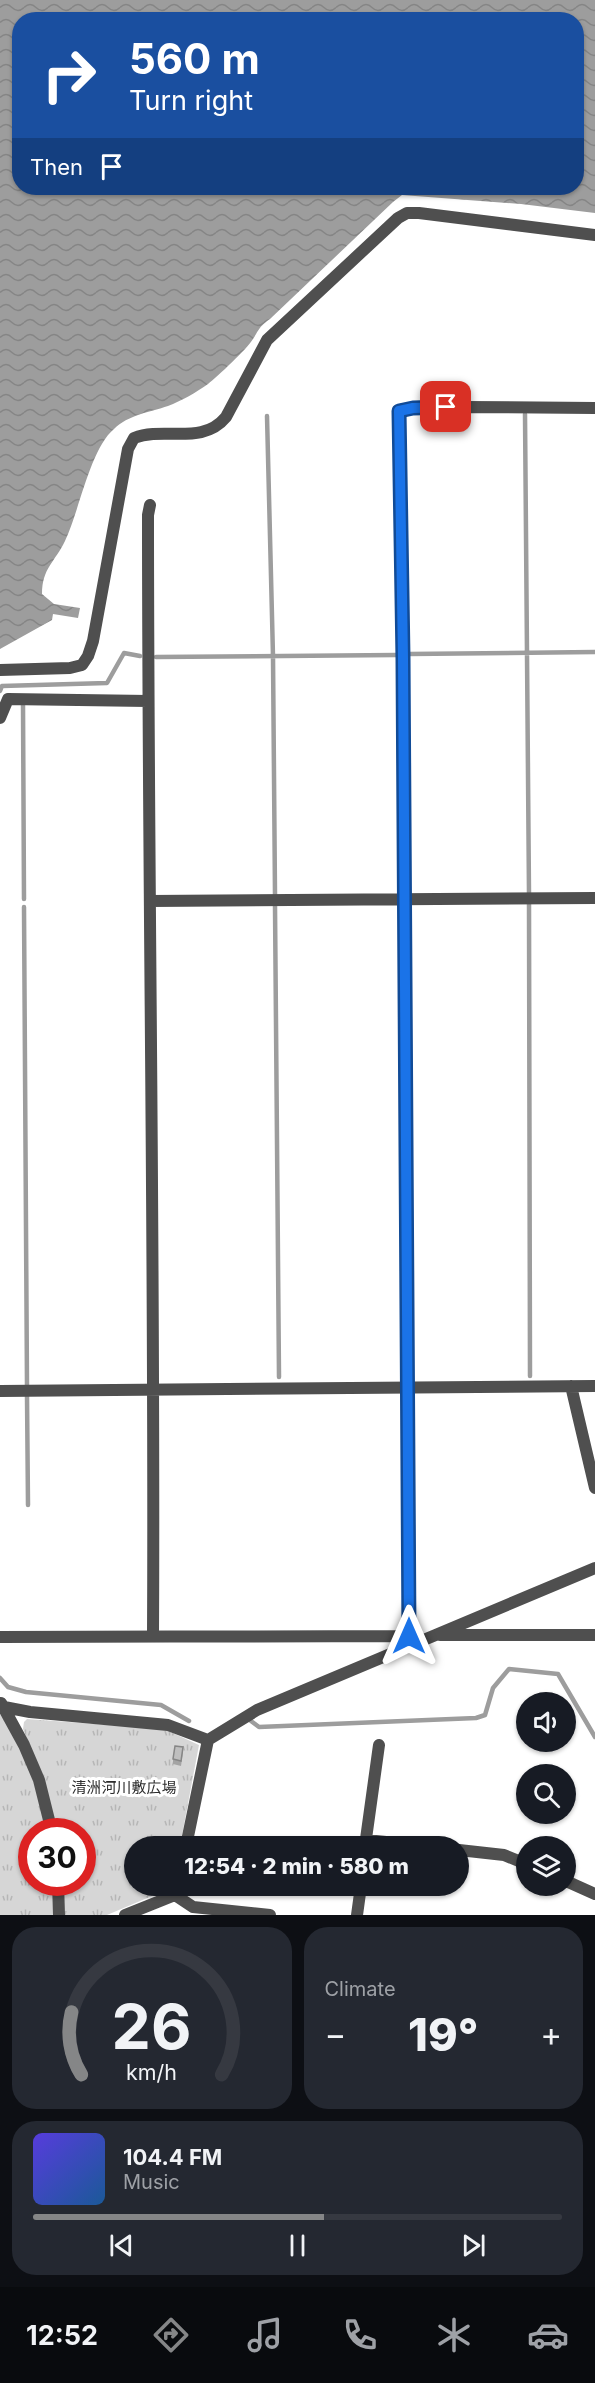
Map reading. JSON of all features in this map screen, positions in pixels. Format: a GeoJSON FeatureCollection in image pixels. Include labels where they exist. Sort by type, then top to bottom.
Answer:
{"type":"FeatureCollection","features":[{"type":"Feature","properties":{"kind":"street"},"geometry":{"type":"LineString","coordinates":[[0,670],[70,668],[82,665],[93,641],[128,449],[134,438],[145,434],[197,434],[220,424],[226,417],[267,340],[398,218],[406,213],[419,213],[595,235]]}},
{"type":"Feature","properties":{"kind":"street"},"geometry":{"type":"LineString","coordinates":[[409,1641],[399,411],[413,408],[463,407],[595,408]]}},
{"type":"Feature","properties":{"kind":"street"},"geometry":{"type":"LineString","coordinates":[[150,505],[147,515],[154,1390],[153,1636]]}},
{"type":"Feature","properties":{"kind":"street"},"geometry":{"type":"LineString","coordinates":[[0,718],[8,699],[148,702]]}},
{"type":"Feature","properties":{"kind":"street"},"geometry":{"type":"LineString","coordinates":[[150,901],[595,898]]}},
{"type":"Feature","properties":{"kind":"street"},"geometry":{"type":"LineString","coordinates":[[571,1386],[595,1488]]}},
{"type":"Feature","properties":{"kind":"street"},"geometry":{"type":"LineString","coordinates":[[0,1391],[595,1386]]}},
{"type":"Feature","properties":{"kind":"street"},"geometry":{"type":"LineString","coordinates":[[188,1836],[208,1740],[257,1710],[409,1641],[434,1635],[595,1568]]}},
{"type":"Feature","properties":{"kind":"street"},"geometry":{"type":"LineString","coordinates":[[434,1635],[595,1635]]}},
{"type":"Feature","properties":{"kind":"street"},"geometry":{"type":"LineString","coordinates":[[0,1637],[153,1636],[409,1641]]}},
{"type":"Feature","properties":{"kind":"street"},"geometry":{"type":"LineString","coordinates":[[2,1704],[30,1712],[168,1725],[208,1740]]}},
{"type":"Feature","properties":{"kind":"street"},"geometry":{"type":"LineString","coordinates":[[2,1704],[24,1745],[39,1780],[48,1818]]}},
{"type":"Feature","properties":{"kind":"street"},"geometry":{"type":"LineString","coordinates":[[367,1836],[379,1745]]}},
{"type":"Feature","properties":{"kind":"street"},"geometry":{"type":"LineString","coordinates":[[469,1851],[504,1855],[516,1860]]}},
{"type":"Feature","properties":{"kind":"street"},"geometry":{"type":"LineString","coordinates":[[576,1885],[595,1894]]}},
{"type":"Feature","properties":{"kind":"street"},"geometry":{"type":"LineString","coordinates":[[58,1896],[59,1915]]}},
{"type":"Feature","properties":{"kind":"street"},"geometry":{"type":"LineString","coordinates":[[125,1915],[164,1896]]}},
{"type":"Feature","properties":{"kind":"street"},"geometry":{"type":"LineString","coordinates":[[182,1896],[193,1907],[270,1915]]}},
{"type":"Feature","properties":{"kind":"street"},"geometry":{"type":"LineString","coordinates":[[357,1915],[360,1896]]}},
{"type":"Feature","properties":{"kind":"green space","name":"清洲河川敷広場"},"geometry":{"type":"Polygon","coordinates":[[[0,1714],[24,1755],[45,1818],[18,1818],[18,1896],[54,1896],[55,1915],[0,1915],[0,1714]]]}},
{"type":"Feature","properties":{"kind":"green space","name":"清洲河川敷広場"},"geometry":{"type":"Polygon","coordinates":[[[27,1719],[164,1729],[199,1745],[182,1836],[124,1836],[124,1896],[152,1896],[107,1915],[63,1915],[63,1896],[96,1896],[96,1818],[52,1818],[33,1753],[23,1729],[27,1719]]]}},
{"type":"Feature","properties":{"kind":"water"},"geometry":{"type":"Polygon","coordinates":[[[0,0],[595,0],[595,213],[521,204],[402,195],[262,326],[245,349],[208,384],[173,404],[126,420],[106,438],[92,466],[65,541],[44,578],[42,594],[54,604],[80,608],[78,618],[53,614],[52,620],[0,649],[0,0]]]}},
{"type":"Feature","properties":{"kind":"building"},"geometry":{"type":"Polygon","coordinates":[[[175,1746],[183,1747],[181,1761],[173,1759],[175,1746]]]}},
{"type":"Feature","properties":{"kind":"waterway"},"geometry":{"type":"LineString","coordinates":[[525,414],[529,894]]}},
{"type":"Feature","properties":{"kind":"waterway"},"geometry":{"type":"LineString","coordinates":[[267,416],[273,656],[275,895]]}},
{"type":"Feature","properties":{"kind":"waterway"},"geometry":{"type":"LineString","coordinates":[[409,654],[595,652]]}},
{"type":"Feature","properties":{"kind":"waterway"},"geometry":{"type":"LineString","coordinates":[[0,691],[2,686],[107,683],[124,653],[140,656]]}},
{"type":"Feature","properties":{"kind":"waterway"},"geometry":{"type":"LineString","coordinates":[[156,657],[396,655]]}},
{"type":"Feature","properties":{"kind":"waterway"},"geometry":{"type":"LineString","coordinates":[[23,703],[24,899]]}},
{"type":"Feature","properties":{"kind":"waterway"},"geometry":{"type":"LineString","coordinates":[[529,904],[530,1376]]}},
{"type":"Feature","properties":{"kind":"waterway"},"geometry":{"type":"LineString","coordinates":[[275,906],[279,1377]]}},
{"type":"Feature","properties":{"kind":"waterway"},"geometry":{"type":"LineString","coordinates":[[24,907],[27,1386]]}},
{"type":"Feature","properties":{"kind":"waterway"},"geometry":{"type":"LineString","coordinates":[[27,1396],[28,1505]]}},
{"type":"Feature","properties":{"kind":"waterway"},"geometry":{"type":"LineString","coordinates":[[251,1721],[259,1727],[476,1718],[485,1715],[493,1688],[509,1669],[558,1674],[595,1737]]}},
{"type":"Feature","properties":{"kind":"waterway"},"geometry":{"type":"LineString","coordinates":[[0,1678],[8,1687],[26,1692],[161,1705],[189,1721]]}},
{"type":"Feature","properties":{"kind":"route"},"geometry":{"type":"LineString","coordinates":[[409,1636],[403,658],[401,651],[399,411],[413,408],[446,407]]}}]}
